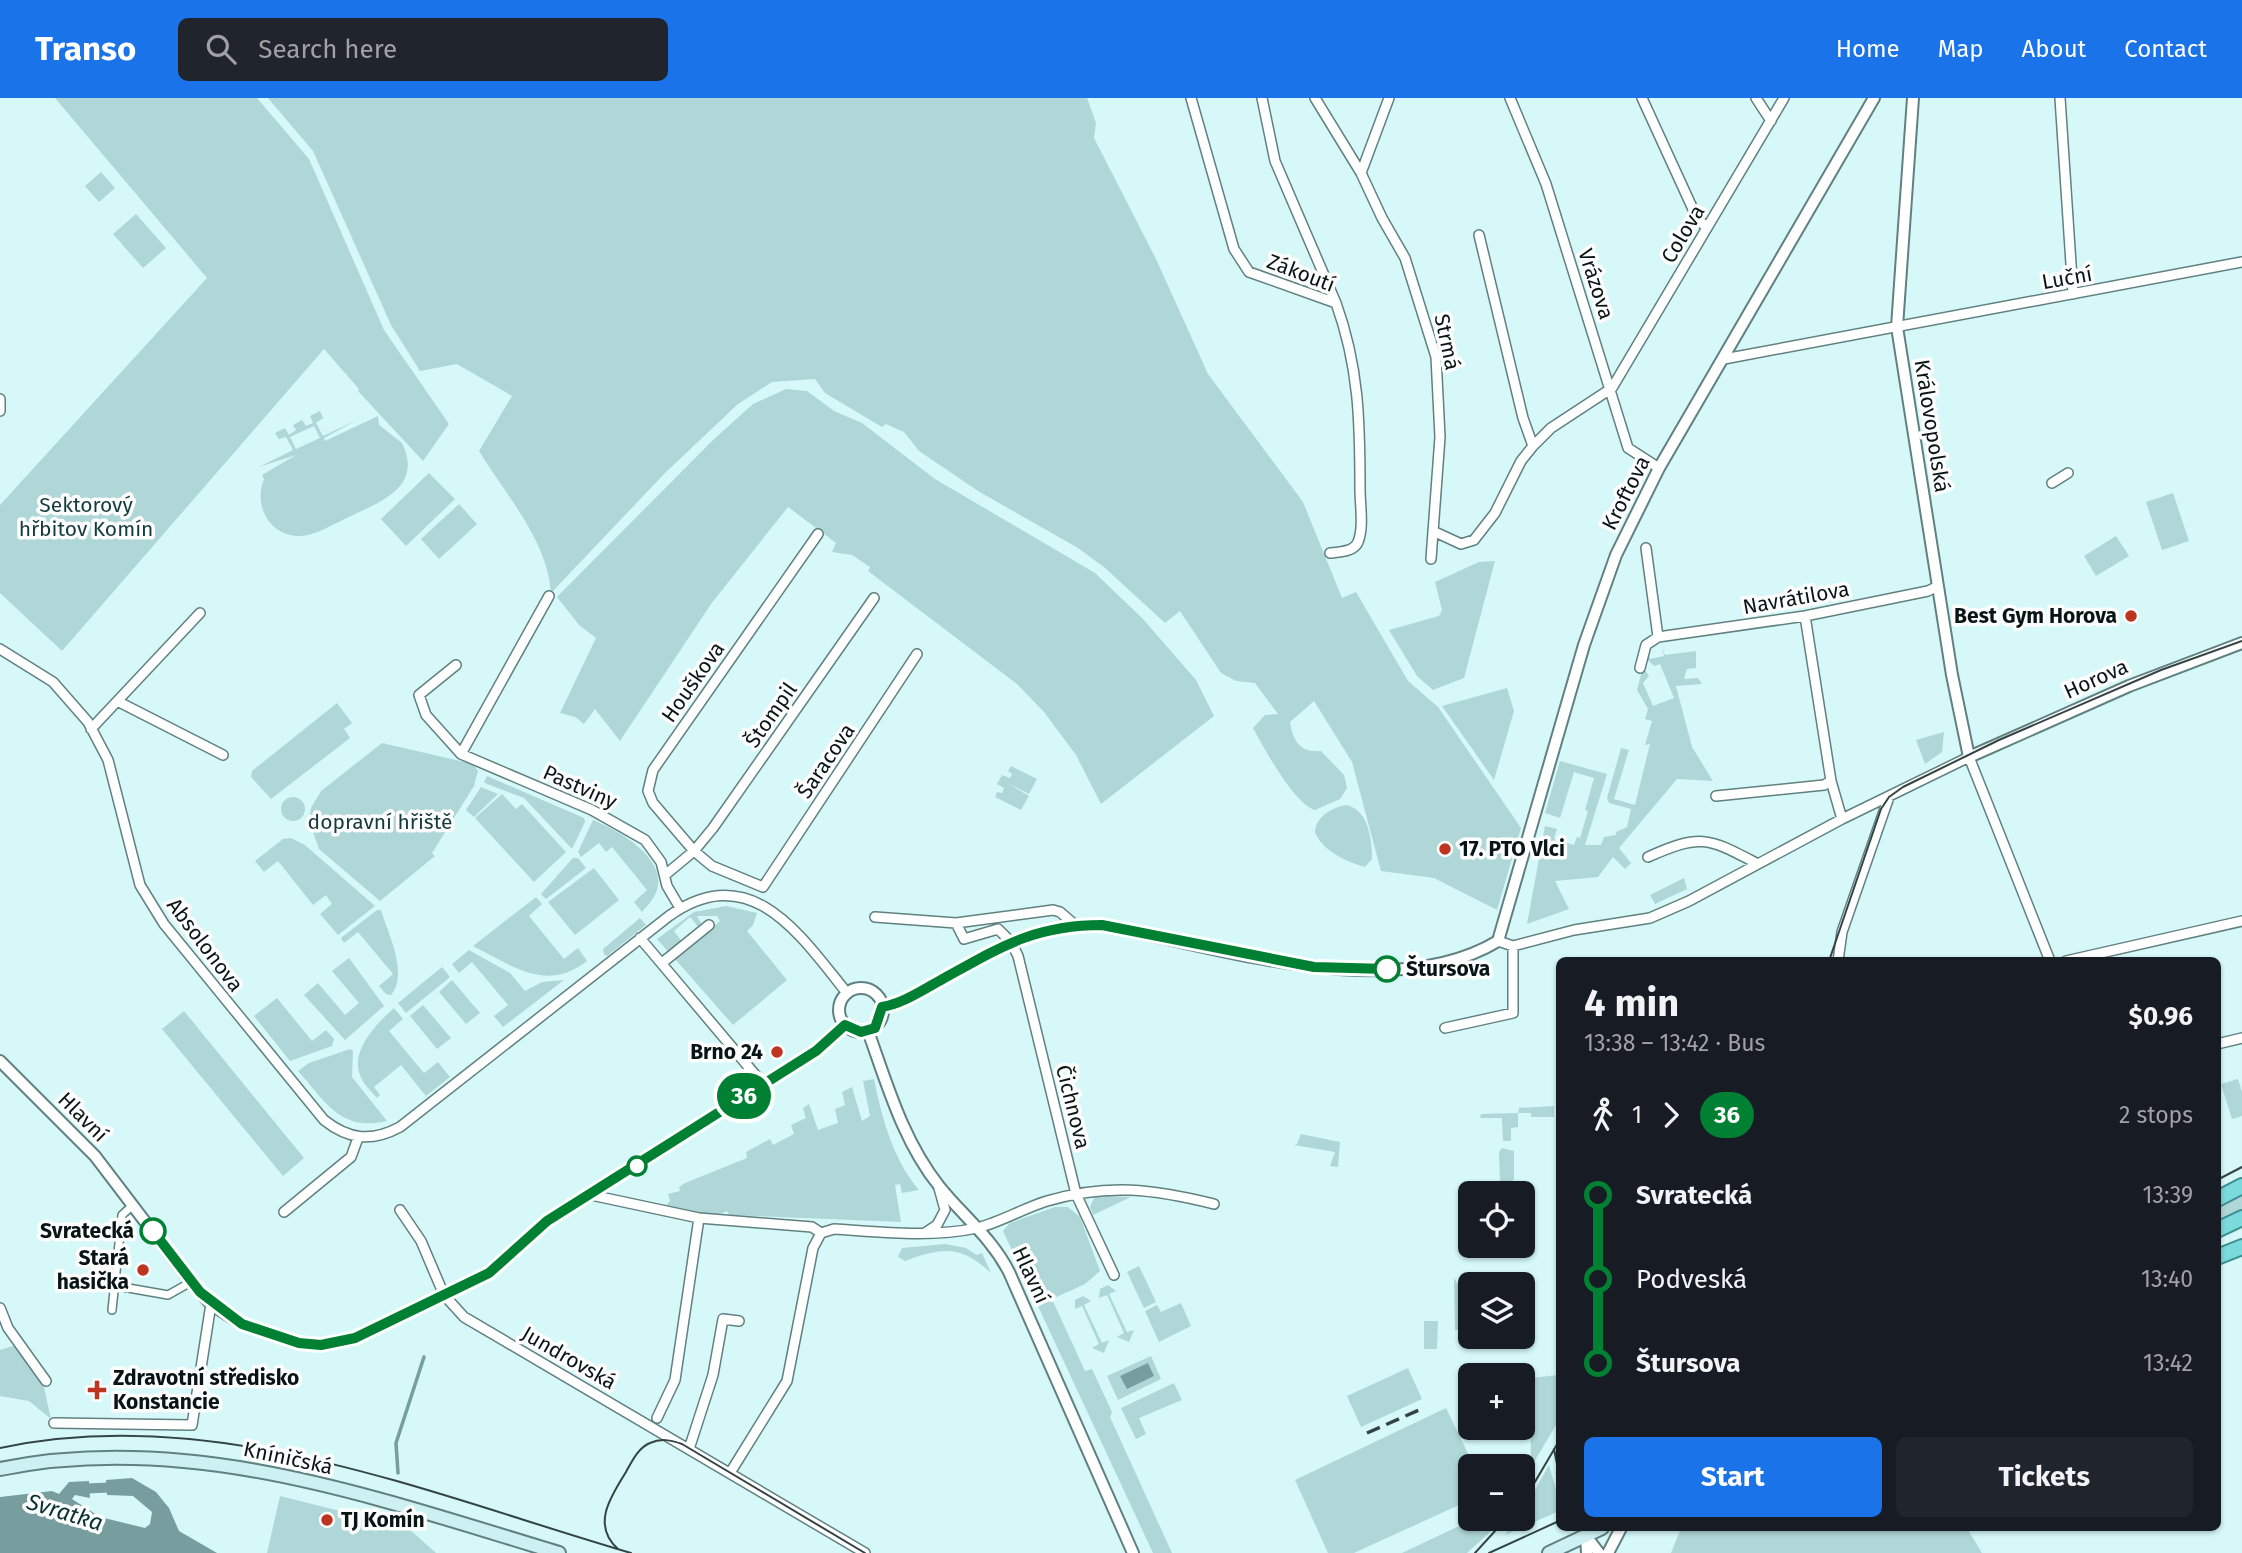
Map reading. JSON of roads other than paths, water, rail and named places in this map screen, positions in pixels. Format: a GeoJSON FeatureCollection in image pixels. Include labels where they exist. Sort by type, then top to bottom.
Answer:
{"type":"FeatureCollection","features":[{"type":"Feature","properties":{"kind":"highway"},"geometry":{"type":"LineString","coordinates":[[2221,1197],[2242,1186]]}},
{"type":"Feature","properties":{"kind":"highway"},"geometry":{"type":"LineString","coordinates":[[2221,1228],[2242,1218]]}},
{"type":"Feature","properties":{"kind":"highway"},"geometry":{"type":"LineString","coordinates":[[2221,1255],[2242,1247]]}},
{"type":"Feature","properties":{"kind":"main road","name":"Kníničská"},"geometry":{"type":"LineString","coordinates":[[0,1469],[73,1461],[152,1458],[255,1469],[388,1502],[559,1553]]}},
{"type":"Feature","properties":{"kind":"main road"},"geometry":{"type":"LineString","coordinates":[[1549,1553],[1595,1531]]}},
{"type":"Feature","properties":{"kind":"street","name":"Zákoutí"},"geometry":{"type":"LineString","coordinates":[[1191,98],[1234,249],[1249,272],[1336,303],[1349,341],[1357,377],[1360,524],[1358,544],[1352,550],[1330,553]]}},
{"type":"Feature","properties":{"kind":"street"},"geometry":{"type":"LineString","coordinates":[[1262,98],[1275,162],[1336,303]]}},
{"type":"Feature","properties":{"kind":"street","name":"Strmá"},"geometry":{"type":"LineString","coordinates":[[1315,98],[1361,173],[1405,258],[1436,358],[1440,437],[1432,559]]}},
{"type":"Feature","properties":{"kind":"street"},"geometry":{"type":"LineString","coordinates":[[1361,173],[1389,98]]}},
{"type":"Feature","properties":{"kind":"street","name":"Vrázova"},"geometry":{"type":"LineString","coordinates":[[1510,98],[1546,184],[1612,388],[1628,448],[1659,468]]}},
{"type":"Feature","properties":{"kind":"street"},"geometry":{"type":"LineString","coordinates":[[1642,98],[1697,218],[1707,228]]}},
{"type":"Feature","properties":{"kind":"street"},"geometry":{"type":"LineString","coordinates":[[1756,98],[1771,121]]}},
{"type":"Feature","properties":{"kind":"street","name":"Colova"},"geometry":{"type":"LineString","coordinates":[[1612,388],[1784,98]]}},
{"type":"Feature","properties":{"kind":"street","name":"Kroftova"},"geometry":{"type":"LineString","coordinates":[[1498,942],[1584,643],[1616,555],[1659,468],[1874,98]]}},
{"type":"Feature","properties":{"kind":"street","name":"Královopolská"},"geometry":{"type":"LineString","coordinates":[[1913,98],[1897,327],[1938,586],[1969,757]]}},
{"type":"Feature","properties":{"kind":"street"},"geometry":{"type":"LineString","coordinates":[[2060,98],[2073,294]]}},
{"type":"Feature","properties":{"kind":"street"},"geometry":{"type":"LineString","coordinates":[[1479,235],[1523,418],[1533,446]]}},
{"type":"Feature","properties":{"kind":"street","name":"Luční"},"geometry":{"type":"LineString","coordinates":[[1724,359],[2242,263]]}},
{"type":"Feature","properties":{"kind":"street"},"geometry":{"type":"LineString","coordinates":[[1434,532],[1461,544],[1474,540],[1495,513],[1521,461],[1533,446],[1551,428],[1612,388]]}},
{"type":"Feature","properties":{"kind":"street"},"geometry":{"type":"LineString","coordinates":[[0,400],[0,411]]}},
{"type":"Feature","properties":{"kind":"street"},"geometry":{"type":"LineString","coordinates":[[2052,483],[2068,473]]}},
{"type":"Feature","properties":{"kind":"street","name":"Houškova"},"geometry":{"type":"LineString","coordinates":[[694,851],[653,803],[648,791],[653,770],[818,534]]}},
{"type":"Feature","properties":{"kind":"street"},"geometry":{"type":"LineString","coordinates":[[1640,668],[1646,645],[1658,637],[1646,548]]}},
{"type":"Feature","properties":{"kind":"street","name":"Navrátilova"},"geometry":{"type":"LineString","coordinates":[[1658,637],[1805,615],[1928,591],[1938,586]]}},
{"type":"Feature","properties":{"kind":"street"},"geometry":{"type":"LineString","coordinates":[[461,754],[549,597]]}},
{"type":"Feature","properties":{"kind":"street","name":"Štompil"},"geometry":{"type":"LineString","coordinates":[[694,851],[874,598]]}},
{"type":"Feature","properties":{"kind":"street"},"geometry":{"type":"LineString","coordinates":[[92,729],[200,613]]}},
{"type":"Feature","properties":{"kind":"street"},"geometry":{"type":"LineString","coordinates":[[1805,615],[1831,781],[1842,819]]}},
{"type":"Feature","properties":{"kind":"street","name":"Horova"},"geometry":{"type":"LineString","coordinates":[[1969,757],[2140,681],[2242,643]]}},
{"type":"Feature","properties":{"kind":"street","name":"Absolonova"},"geometry":{"type":"LineString","coordinates":[[0,649],[53,682],[72,701],[92,729],[108,760],[140,885],[163,922],[324,1120],[344,1134],[358,1138]]}},
{"type":"Feature","properties":{"kind":"street","name":"Šaracova"},"geometry":{"type":"LineString","coordinates":[[694,851],[712,866],[763,887],[918,654]]}},
{"type":"Feature","properties":{"kind":"street","name":"Pastviny"},"geometry":{"type":"LineString","coordinates":[[456,665],[419,695],[426,715],[461,754],[592,810],[633,831],[655,851],[669,891],[680,908]]}},
{"type":"Feature","properties":{"kind":"street"},"geometry":{"type":"LineString","coordinates":[[118,702],[223,755]]}},
{"type":"Feature","properties":{"kind":"street"},"geometry":{"type":"LineString","coordinates":[[882,1007],[906,999],[1011,942],[1035,932],[1075,925],[1102,925],[1314,967],[1368,970],[1441,964],[1476,954],[1498,942],[1513,946],[1574,930],[1650,918],[1969,757],[2048,957]]}},
{"type":"Feature","properties":{"kind":"street"},"geometry":{"type":"LineString","coordinates":[[1716,796],[1764,793],[1824,785],[1831,781]]}},
{"type":"Feature","properties":{"kind":"street"},"geometry":{"type":"LineString","coordinates":[[1839,957],[1842,932],[1889,797]]}},
{"type":"Feature","properties":{"kind":"street"},"geometry":{"type":"LineString","coordinates":[[1648,857],[1676,844],[1698,839],[1718,843],[1758,864]]}},
{"type":"Feature","properties":{"kind":"street"},"geometry":{"type":"LineString","coordinates":[[665,875],[694,851]]}},
{"type":"Feature","properties":{"kind":"street"},"geometry":{"type":"LineString","coordinates":[[284,1212],[351,1157],[358,1138],[390,1132],[409,1121],[680,908],[710,896],[740,896],[765,905],[791,926],[847,993]]}},
{"type":"Feature","properties":{"kind":"street"},"geometry":{"type":"LineString","coordinates":[[875,917],[956,923],[1053,910],[1069,918],[1075,925]]}},
{"type":"Feature","properties":{"kind":"street"},"geometry":{"type":"LineString","coordinates":[[2083,957],[2242,920]]}},
{"type":"Feature","properties":{"kind":"street"},"geometry":{"type":"LineString","coordinates":[[956,923],[964,939],[977,937],[993,928],[998,929],[1011,942]]}},
{"type":"Feature","properties":{"kind":"street"},"geometry":{"type":"LineString","coordinates":[[662,963],[709,925]]}},
{"type":"Feature","properties":{"kind":"street"},"geometry":{"type":"LineString","coordinates":[[640,938],[763,1084]]}},
{"type":"Feature","properties":{"kind":"street","name":"Čichnova"},"geometry":{"type":"LineString","coordinates":[[1011,942],[1018,956],[1076,1194],[1114,1275]]}},
{"type":"Feature","properties":{"kind":"street"},"geometry":{"type":"LineString","coordinates":[[1445,1028],[1513,1013],[1513,946]]}},
{"type":"Feature","properties":{"kind":"street"},"geometry":{"type":"LineString","coordinates":[[859,989],[872,991],[882,1007],[879,1022],[869,1031],[855,1031],[845,1025],[839,1006],[847,993],[859,989]]}},
{"type":"Feature","properties":{"kind":"street","name":"Hlavní"},"geometry":{"type":"LineString","coordinates":[[0,1061],[95,1156],[191,1282],[211,1304],[242,1324],[299,1343],[321,1345],[355,1338],[489,1273],[547,1221],[816,1051],[845,1025]]}},
{"type":"Feature","properties":{"kind":"street","name":"Hlavní"},"geometry":{"type":"LineString","coordinates":[[869,1031],[906,1135],[939,1186],[997,1247],[1133,1553]]}},
{"type":"Feature","properties":{"kind":"street"},"geometry":{"type":"LineString","coordinates":[[2221,1043],[2242,1038]]}},
{"type":"Feature","properties":{"kind":"street"},"geometry":{"type":"LineString","coordinates":[[925,1233],[937,1225],[945,1210],[939,1186]]}},
{"type":"Feature","properties":{"kind":"street"},"geometry":{"type":"LineString","coordinates":[[730,1473],[787,1381],[813,1248],[821,1233],[834,1229],[925,1233],[979,1227],[1046,1201],[1100,1189],[1161,1191],[1214,1204]]}},
{"type":"Feature","properties":{"kind":"street"},"geometry":{"type":"LineString","coordinates":[[591,1195],[699,1218],[812,1227],[821,1233]]}},
{"type":"Feature","properties":{"kind":"street"},"geometry":{"type":"LineString","coordinates":[[112,1310],[117,1286],[121,1215],[133,1205]]}},
{"type":"Feature","properties":{"kind":"street"},"geometry":{"type":"LineString","coordinates":[[400,1210],[421,1241],[444,1296]]}},
{"type":"Feature","properties":{"kind":"street"},"geometry":{"type":"LineString","coordinates":[[657,1418],[675,1380],[699,1218]]}},
{"type":"Feature","properties":{"kind":"street"},"geometry":{"type":"LineString","coordinates":[[117,1286],[168,1295],[191,1282]]}},
{"type":"Feature","properties":{"kind":"street","name":"Jundrovská"},"geometry":{"type":"LineString","coordinates":[[444,1296],[464,1317],[865,1553]]}},
{"type":"Feature","properties":{"kind":"street"},"geometry":{"type":"LineString","coordinates":[[54,1423],[192,1425],[211,1304]]}},
{"type":"Feature","properties":{"kind":"street"},"geometry":{"type":"LineString","coordinates":[[0,1308],[8,1328],[46,1381]]}},
{"type":"Feature","properties":{"kind":"street"},"geometry":{"type":"LineString","coordinates":[[685,1447],[713,1376],[723,1319],[739,1321]]}},
{"type":"Feature","properties":{"kind":"street"},"geometry":{"type":"LineString","coordinates":[[1608,1553],[1619,1531]]}},
{"type":"Feature","properties":{"kind":"street"},"geometry":{"type":"LineString","coordinates":[[1586,1535],[1587,1553]]}},
{"type":"Feature","properties":{"kind":"street"},"geometry":{"type":"LineString","coordinates":[[1586,1535],[1599,1553]]}},
{"type":"Feature","properties":{"kind":"water"},"geometry":{"type":"Polygon","coordinates":[[[1148,1363],[1154,1376],[1127,1389],[1120,1376],[1148,1363]]]}},
{"type":"Feature","properties":{"kind":"water","name":"Svratka"},"geometry":{"type":"Polygon","coordinates":[[[132,1478],[156,1492],[169,1508],[179,1531],[217,1553],[0,1553],[0,1497],[52,1491],[59,1494],[69,1482],[89,1481],[90,1498],[75,1495],[72,1499],[100,1517],[145,1528],[150,1524],[152,1512],[133,1496],[107,1495],[106,1480],[132,1478]]]}},
{"type":"Feature","properties":{"kind":"waterway"},"geometry":{"type":"LineString","coordinates":[[398,1473],[396,1443],[424,1357]]}},
{"type":"Feature","properties":{"kind":"waterway","name":"Svratka"},"geometry":{"type":"LineString","coordinates":[[76,1489],[120,1487]]}},
{"type":"Feature","properties":{"kind":"tram line"},"geometry":{"type":"LineString","coordinates":[[1830,957],[1881,809],[1889,797],[1903,787],[1999,740],[2161,670],[2242,641]]}},
{"type":"Feature","properties":{"kind":"tram line"},"geometry":{"type":"LineString","coordinates":[[2221,1178],[2242,1167]]}},
{"type":"Feature","properties":{"kind":"tram line"},"geometry":{"type":"LineString","coordinates":[[0,1448],[80,1437],[160,1437],[240,1445],[320,1461],[399,1482],[631,1553]]}},
{"type":"Feature","properties":{"kind":"tram line"},"geometry":{"type":"LineString","coordinates":[[618,1549],[606,1530],[606,1510],[639,1451],[650,1443],[666,1440],[682,1444],[865,1553]]}},
{"type":"Feature","properties":{"kind":"tram line"},"geometry":{"type":"LineString","coordinates":[[1535,1482],[1556,1446]]}},
{"type":"Feature","properties":{"kind":"tram line"},"geometry":{"type":"LineString","coordinates":[[1554,1449],[1556,1459]]}},
{"type":"Feature","properties":{"kind":"tram line"},"geometry":{"type":"LineString","coordinates":[[1489,1553],[1556,1522]]}},
{"type":"Feature","properties":{"kind":"tram line"},"geometry":{"type":"LineString","coordinates":[[1475,1553],[1495,1531]]}},
{"type":"Feature","properties":{"kind":"railway"},"geometry":{"type":"LineString","coordinates":[[1367,1433],[1419,1410]]}},
{"type":"Feature","properties":{"kind":"place","name":"Best Gym Horova"},"geometry":{"type":"Point","coordinates":[2131,616]}},
{"type":"Feature","properties":{"kind":"place","name":"17. PTO Vlci"},"geometry":{"type":"Point","coordinates":[1445,849]}},
{"type":"Feature","properties":{"kind":"place","name":"Štursova"},"geometry":{"type":"Point","coordinates":[1387,969]}},
{"type":"Feature","properties":{"kind":"place","name":"Brno 24"},"geometry":{"type":"Point","coordinates":[777,1052]}},
{"type":"Feature","properties":{"kind":"place","name":"Svratecká"},"geometry":{"type":"Point","coordinates":[153,1231]}},
{"type":"Feature","properties":{"kind":"place","name":"Stará hasička"},"geometry":{"type":"Point","coordinates":[143,1270]}},
{"type":"Feature","properties":{"kind":"place","name":"Zdravotní středisko Konstancie"},"geometry":{"type":"Point","coordinates":[97,1390]}},
{"type":"Feature","properties":{"kind":"place","name":"TJ Komín"},"geometry":{"type":"Point","coordinates":[327,1520]}},
{"type":"Feature","properties":{"kind":"park label","name":"Sektorový hřbitov Komín"},"geometry":{"type":"Point","coordinates":[86,517]}},
{"type":"Feature","properties":{"kind":"park label","name":"dopravní hřiště"},"geometry":{"type":"Point","coordinates":[380,822]}}]}
